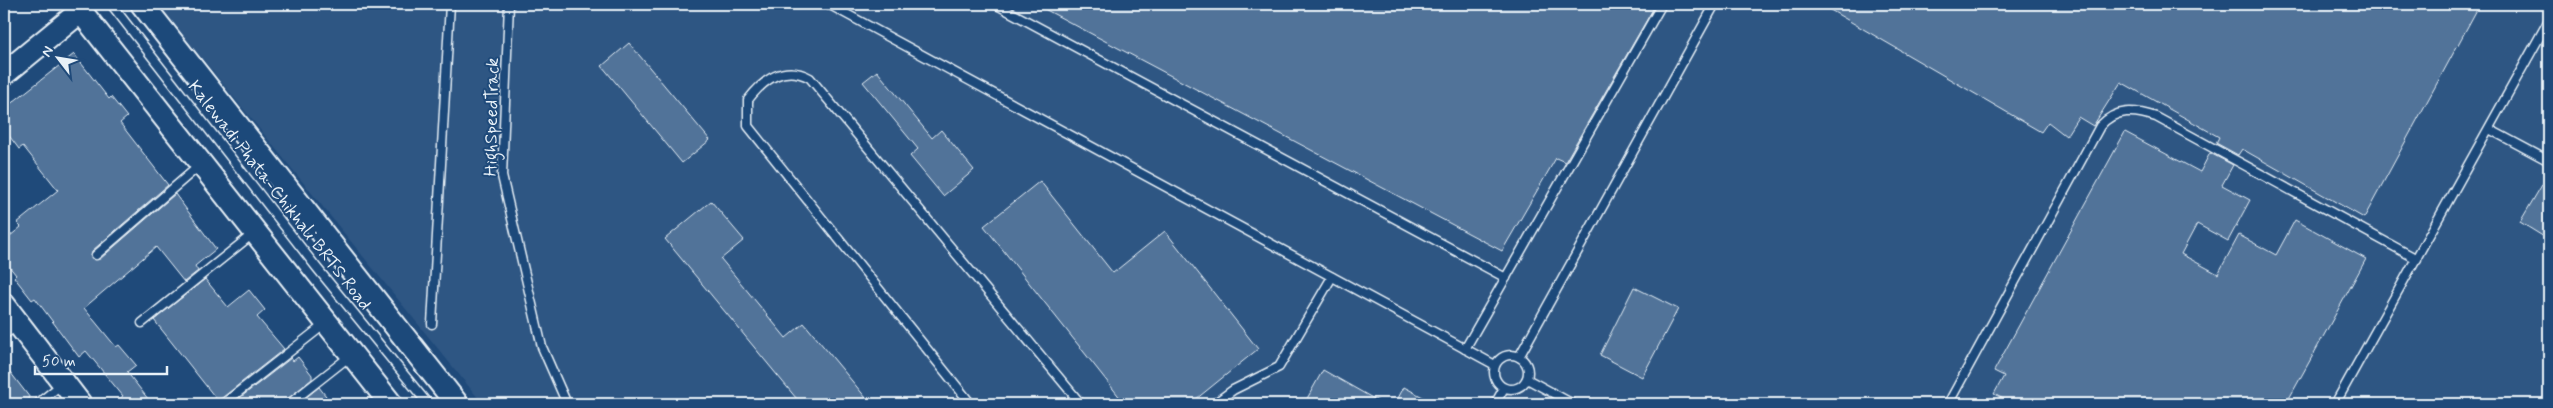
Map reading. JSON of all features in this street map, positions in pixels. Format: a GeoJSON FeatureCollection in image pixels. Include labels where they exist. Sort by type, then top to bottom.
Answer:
{"type":"FeatureCollection","features":[{"type":"Feature","properties":{"kind":"main road"},"geometry":{"type":"LineString","coordinates":[[142,4],[457,404]]}},
{"type":"Feature","properties":{"kind":"main road"},"geometry":{"type":"LineString","coordinates":[[4,74],[78,7],[391,404]]}},
{"type":"Feature","properties":{"kind":"main road"},"geometry":{"type":"LineString","coordinates":[[4,304],[11,330],[63,383],[80,404]]}},
{"type":"Feature","properties":{"kind":"lane","name":"Kalewadi Phata-Chikhali BRTS Road"},"geometry":{"type":"LineString","coordinates":[[111,4],[317,268],[428,404]]}},
{"type":"Feature","properties":{"kind":"lane"},"geometry":{"type":"LineString","coordinates":[[432,324],[450,4]]}},
{"type":"Feature","properties":{"kind":"lane","name":"HighSpeedTrack"},"geometry":{"type":"LineString","coordinates":[[509,4],[502,176],[542,347],[567,404]]}},
{"type":"Feature","properties":{"kind":"lane"},"geometry":{"type":"LineString","coordinates":[[828,4],[1495,365]]}},
{"type":"Feature","properties":{"kind":"lane"},"geometry":{"type":"LineString","coordinates":[[995,4],[1506,278]]}},
{"type":"Feature","properties":{"kind":"lane"},"geometry":{"type":"LineString","coordinates":[[1465,349],[1662,4]]}},
{"type":"Feature","properties":{"kind":"lane"},"geometry":{"type":"LineString","coordinates":[[1519,356],[1715,4]]}},
{"type":"Feature","properties":{"kind":"lane"},"geometry":{"type":"LineString","coordinates":[[2335,404],[2549,20]]}},
{"type":"Feature","properties":{"kind":"lane"},"geometry":{"type":"LineString","coordinates":[[971,404],[748,126],[748,100],[766,79],[781,74],[800,72],[810,78],[1081,404]]}},
{"type":"Feature","properties":{"kind":"lane"},"geometry":{"type":"LineString","coordinates":[[1948,404],[2100,126],[2108,117],[2120,113],[2135,110],[2156,117],[2417,259]]}},
{"type":"Feature","properties":{"kind":"lane"},"geometry":{"type":"LineString","coordinates":[[2489,129],[2549,161]]}},
{"type":"Feature","properties":{"kind":"lane"},"geometry":{"type":"LineString","coordinates":[[96,255],[202,164]]}},
{"type":"Feature","properties":{"kind":"lane"},"geometry":{"type":"LineString","coordinates":[[142,323],[255,232]]}},
{"type":"Feature","properties":{"kind":"lane"},"geometry":{"type":"LineString","coordinates":[[1214,404],[1233,390],[1279,367],[1332,277]]}},
{"type":"Feature","properties":{"kind":"lane"},"geometry":{"type":"LineString","coordinates":[[223,404],[327,323]]}},
{"type":"Feature","properties":{"kind":"lane"},"geometry":{"type":"LineString","coordinates":[[289,404],[352,354]]}},
{"type":"Feature","properties":{"kind":"lane"},"geometry":{"type":"LineString","coordinates":[[1504,388],[1494,375],[1495,365],[1504,356],[1519,356]]}},
{"type":"Feature","properties":{"kind":"lane"},"geometry":{"type":"LineString","coordinates":[[1504,388],[1520,387],[1527,379],[1528,368],[1519,356]]}},
{"type":"Feature","properties":{"kind":"lane"},"geometry":{"type":"LineString","coordinates":[[1527,379],[1573,404]]}},
{"type":"Feature","properties":{"kind":"lane"},"geometry":{"type":"LineString","coordinates":[[37,404],[63,383]]}},
{"type":"Feature","properties":{"kind":"lane"},"geometry":{"type":"LineString","coordinates":[[1495,404],[1504,388]]}},
{"type":"Feature","properties":{"kind":"shaded area"},"geometry":{"type":"Polygon","coordinates":[[[158,4],[2549,4],[2549,404],[483,404],[158,4]]]}},
{"type":"Feature","properties":{"kind":"building"},"geometry":{"type":"Polygon","coordinates":[[[1035,4],[1656,4],[1565,162],[1556,158],[1502,251],[1035,4]]]}},
{"type":"Feature","properties":{"kind":"building"},"geometry":{"type":"Polygon","coordinates":[[[1820,4],[2480,4],[2364,218],[2242,149],[2238,155],[2216,143],[2219,137],[2121,82],[2093,126],[2078,117],[2066,136],[2048,122],[2041,132],[1820,4]]]}},
{"type":"Feature","properties":{"kind":"building"},"geometry":{"type":"Polygon","coordinates":[[[629,43],[710,140],[682,163],[602,66],[629,43]]]}},
{"type":"Feature","properties":{"kind":"building"},"geometry":{"type":"Polygon","coordinates":[[[74,54],[109,99],[111,97],[127,117],[120,123],[168,185],[92,251],[91,258],[100,259],[175,194],[216,249],[195,266],[198,271],[184,282],[156,247],[84,308],[116,347],[119,345],[136,365],[127,372],[152,404],[113,404],[123,396],[86,351],[79,357],[35,298],[32,300],[14,277],[16,275],[4,260],[4,241],[21,227],[17,223],[58,190],[23,146],[19,149],[4,129],[4,109],[74,54]]]}},
{"type":"Feature","properties":{"kind":"building"},"geometry":{"type":"Polygon","coordinates":[[[877,71],[932,138],[941,130],[974,170],[943,196],[910,156],[918,149],[863,82],[877,71]]]}},
{"type":"Feature","properties":{"kind":"building"},"geometry":{"type":"Polygon","coordinates":[[[2125,132],[2200,172],[2210,153],[2233,165],[2222,185],[2250,200],[2228,241],[2197,224],[2181,254],[2218,274],[2239,235],[2276,255],[2295,220],[2366,259],[2286,404],[2013,404],[1994,394],[2004,376],[1994,371],[2125,132]]]}},
{"type":"Feature","properties":{"kind":"building"},"geometry":{"type":"Polygon","coordinates":[[[2549,173],[2549,240],[2520,222],[2549,173]]]}},
{"type":"Feature","properties":{"kind":"building"},"geometry":{"type":"Polygon","coordinates":[[[1040,181],[1113,273],[1165,231],[1258,349],[1190,404],[1125,404],[984,226],[1040,181]]]}},
{"type":"Feature","properties":{"kind":"building"},"geometry":{"type":"Polygon","coordinates":[[[711,201],[744,240],[721,259],[786,338],[804,323],[871,404],[801,404],[665,239],[711,201]]]}},
{"type":"Feature","properties":{"kind":"building"},"geometry":{"type":"Polygon","coordinates":[[[205,279],[228,307],[249,290],[265,310],[257,317],[284,349],[218,401],[154,320],[205,279]]]}},
{"type":"Feature","properties":{"kind":"building"},"geometry":{"type":"Polygon","coordinates":[[[1634,287],[1678,309],[1642,377],[1600,355],[1634,287]]]}},
{"type":"Feature","properties":{"kind":"building"},"geometry":{"type":"Polygon","coordinates":[[[298,357],[312,375],[312,379],[283,404],[232,404],[291,358],[293,361],[298,357]]]}},
{"type":"Feature","properties":{"kind":"building"},"geometry":{"type":"Polygon","coordinates":[[[4,364],[30,398],[22,404],[4,404],[4,364]]]}},
{"type":"Feature","properties":{"kind":"building"},"geometry":{"type":"Polygon","coordinates":[[[1323,370],[1383,404],[1304,404],[1323,370]]]}},
{"type":"Feature","properties":{"kind":"building"},"geometry":{"type":"Polygon","coordinates":[[[319,387],[332,404],[298,404],[319,387]]]}},
{"type":"Feature","properties":{"kind":"building"},"geometry":{"type":"Polygon","coordinates":[[[1404,387],[1436,404],[1395,404],[1404,387]]]}}]}
